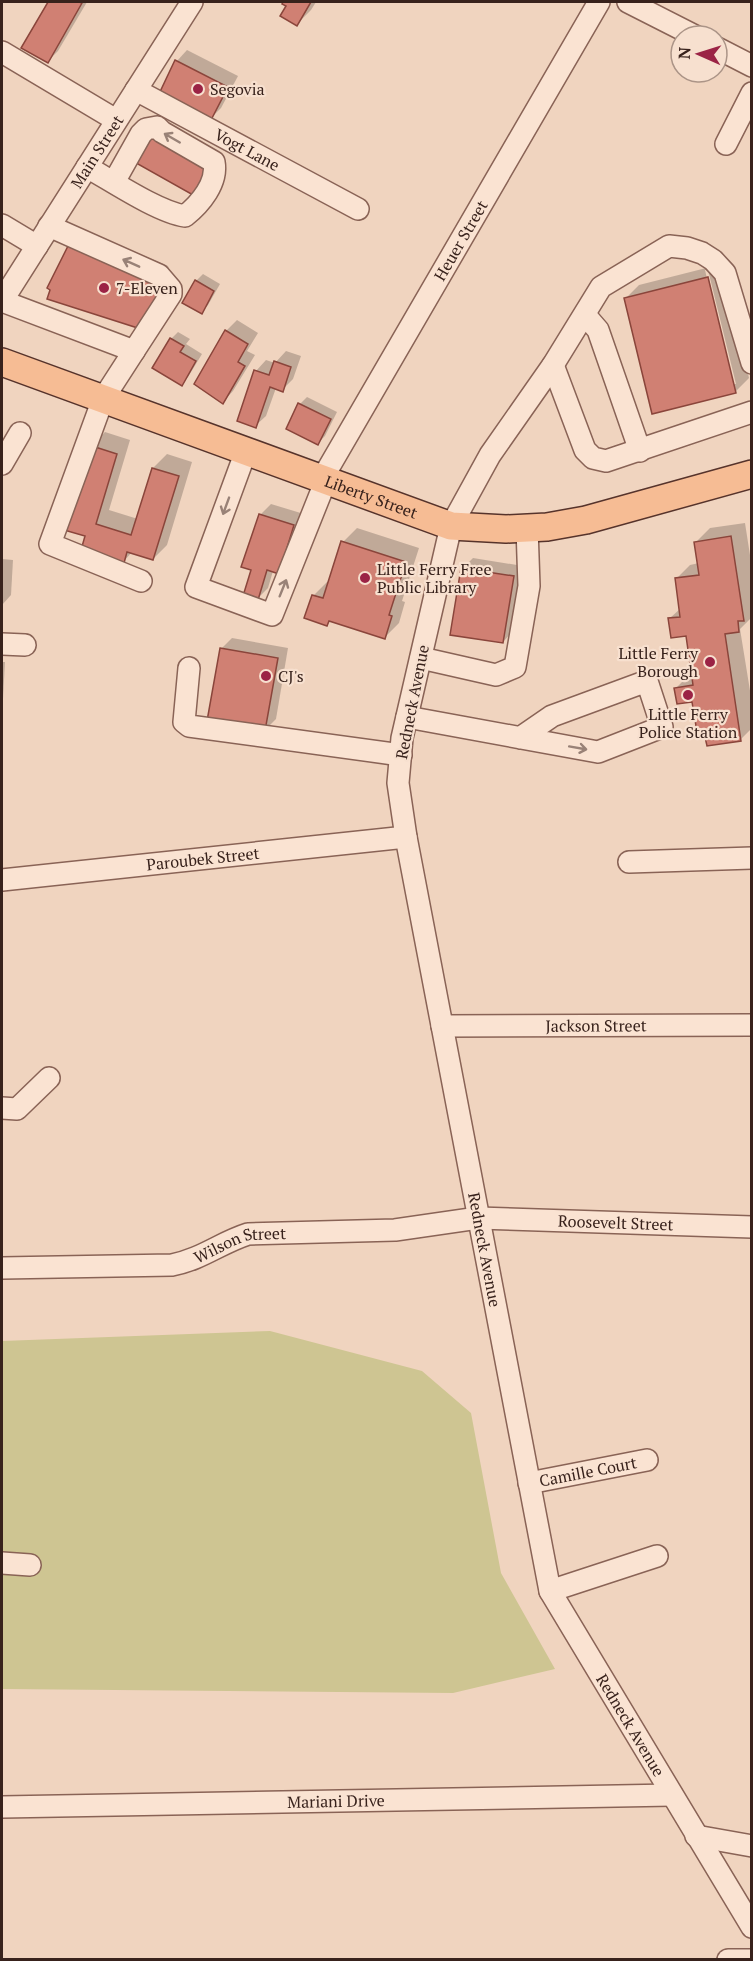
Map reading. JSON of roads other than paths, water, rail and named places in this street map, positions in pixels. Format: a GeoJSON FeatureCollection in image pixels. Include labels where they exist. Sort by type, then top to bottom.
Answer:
{"type":"FeatureCollection","features":[{"type":"Feature","properties":{"kind":"main road","name":"Liberty Street"},"geometry":{"type":"LineString","coordinates":[[2,362],[451,526],[527,528],[586,520],[752,474]]}},
{"type":"Feature","properties":{"kind":"street","name":"Main Street"},"geometry":{"type":"LineString","coordinates":[[2,301],[192,2]]}},
{"type":"Feature","properties":{"kind":"street","name":"Heuer Street"},"geometry":{"type":"LineString","coordinates":[[246,451],[196,587],[272,615],[324,480],[599,2]]}},
{"type":"Feature","properties":{"kind":"street"},"geometry":{"type":"LineString","coordinates":[[628,2],[671,24]]}},
{"type":"Feature","properties":{"kind":"street"},"geometry":{"type":"LineString","coordinates":[[2,52],[116,120]]}},
{"type":"Feature","properties":{"kind":"street"},"geometry":{"type":"LineString","coordinates":[[729,54],[752,66]]}},
{"type":"Feature","properties":{"kind":"street","name":"Vogt Lane"},"geometry":{"type":"LineString","coordinates":[[136,90],[358,209]]}},
{"type":"Feature","properties":{"kind":"street"},"geometry":{"type":"LineString","coordinates":[[726,144],[752,93]]}},
{"type":"Feature","properties":{"kind":"street"},"geometry":{"type":"LineString","coordinates":[[87,167],[114,182],[173,214],[185,216],[196,207],[216,172],[214,162],[157,127],[146,129],[141,134],[114,182]]}},
{"type":"Feature","properties":{"kind":"street"},"geometry":{"type":"LineString","coordinates":[[2,225],[37,246]]}},
{"type":"Feature","properties":{"kind":"street"},"geometry":{"type":"LineString","coordinates":[[49,226],[159,275],[171,289],[171,294],[103,399],[50,544],[141,581]]}},
{"type":"Feature","properties":{"kind":"street","name":"Redneck Avenue"},"geometry":{"type":"LineString","coordinates":[[752,363],[725,273],[713,260],[687,248],[669,246],[601,287],[553,366],[490,455],[451,526],[402,738],[398,783],[406,837],[550,1590],[752,1927]]}},
{"type":"Feature","properties":{"kind":"street"},"geometry":{"type":"LineString","coordinates":[[2,301],[134,351]]}},
{"type":"Feature","properties":{"kind":"street"},"geometry":{"type":"LineString","coordinates":[[585,315],[598,330],[640,451]]}},
{"type":"Feature","properties":{"kind":"street"},"geometry":{"type":"LineString","coordinates":[[553,366],[585,450],[593,458],[606,461],[752,412]]}},
{"type":"Feature","properties":{"kind":"street"},"geometry":{"type":"LineString","coordinates":[[2,464],[20,433]]}},
{"type":"Feature","properties":{"kind":"street"},"geometry":{"type":"LineString","coordinates":[[421,658],[496,675],[515,667],[529,585],[527,528]]}},
{"type":"Feature","properties":{"kind":"street"},"geometry":{"type":"LineString","coordinates":[[2,644],[25,645]]}},
{"type":"Feature","properties":{"kind":"street"},"geometry":{"type":"LineString","coordinates":[[189,668],[184,722],[189,726],[401,755]]}},
{"type":"Feature","properties":{"kind":"street"},"geometry":{"type":"LineString","coordinates":[[407,717],[520,738],[598,752],[662,727],[647,681],[552,716],[520,738]]}},
{"type":"Feature","properties":{"kind":"street","name":"Paroubek Street"},"geometry":{"type":"LineString","coordinates":[[2,880],[406,837]]}},
{"type":"Feature","properties":{"kind":"street"},"geometry":{"type":"LineString","coordinates":[[629,862],[752,858]]}},
{"type":"Feature","properties":{"kind":"street","name":"Jackson Street"},"geometry":{"type":"LineString","coordinates":[[442,1026],[752,1026]]}},
{"type":"Feature","properties":{"kind":"street"},"geometry":{"type":"LineString","coordinates":[[2,1108],[17,1109],[49,1078]]}},
{"type":"Feature","properties":{"kind":"street","name":"Roosevelt Street"},"geometry":{"type":"LineString","coordinates":[[478,1218],[752,1227]]}},
{"type":"Feature","properties":{"kind":"street","name":"Wilson Street"},"geometry":{"type":"LineString","coordinates":[[2,1268],[172,1265],[191,1261],[233,1239],[248,1234],[394,1230],[478,1218]]}},
{"type":"Feature","properties":{"kind":"street","name":"Camille Court"},"geometry":{"type":"LineString","coordinates":[[529,1483],[647,1460]]}},
{"type":"Feature","properties":{"kind":"street"},"geometry":{"type":"LineString","coordinates":[[550,1590],[657,1556]]}},
{"type":"Feature","properties":{"kind":"street"},"geometry":{"type":"LineString","coordinates":[[2,1563],[30,1565]]}},
{"type":"Feature","properties":{"kind":"street","name":"Mariani Drive"},"geometry":{"type":"LineString","coordinates":[[2,1807],[672,1795]]}},
{"type":"Feature","properties":{"kind":"street"},"geometry":{"type":"LineString","coordinates":[[696,1836],[752,1846]]}},
{"type":"Feature","properties":{"kind":"street"},"geometry":{"type":"LineString","coordinates":[[728,1959],[750,1959]]}},
{"type":"Feature","properties":{"kind":"place","name":"Segovia"},"geometry":{"type":"Point","coordinates":[198,89]}},
{"type":"Feature","properties":{"kind":"place","name":"7-Eleven"},"geometry":{"type":"Point","coordinates":[104,288]}},
{"type":"Feature","properties":{"kind":"place","name":"Little Ferry Free Public Library"},"geometry":{"type":"Point","coordinates":[365,578]}},
{"type":"Feature","properties":{"kind":"place","name":"Little Ferry Borough"},"geometry":{"type":"Point","coordinates":[710,662]}},
{"type":"Feature","properties":{"kind":"place","name":"CJ's"},"geometry":{"type":"Point","coordinates":[266,676]}},
{"type":"Feature","properties":{"kind":"place","name":"Little Ferry Police Station"},"geometry":{"type":"Point","coordinates":[688,695]}}]}
